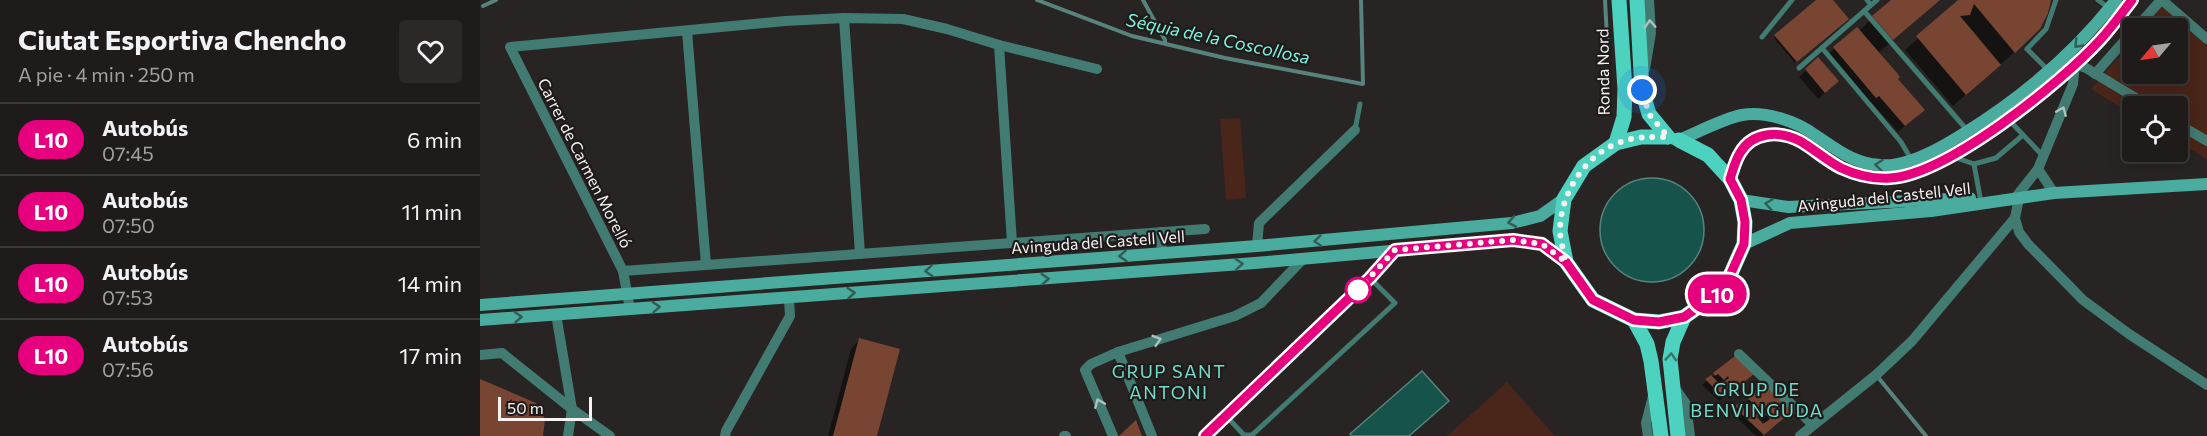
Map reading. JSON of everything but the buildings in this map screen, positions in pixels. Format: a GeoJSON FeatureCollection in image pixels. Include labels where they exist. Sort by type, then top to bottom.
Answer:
{"type":"FeatureCollection","features":[{"type":"Feature","properties":{"kind":"main road","name":"Ronda Nord"},"geometry":{"type":"LineString","coordinates":[[1616,143],[1624,117],[1625,89],[1619,0]]}},
{"type":"Feature","properties":{"kind":"main road"},"geometry":{"type":"LineString","coordinates":[[1636,0],[1642,90],[1649,114],[1673,139]]}},
{"type":"Feature","properties":{"kind":"main road"},"geometry":{"type":"LineString","coordinates":[[1730,179],[1739,154],[1746,144],[1756,136],[1775,134],[1797,140],[1841,168],[1863,176],[1890,178],[1916,173],[1950,156],[2008,119],[2075,64],[2101,39],[2132,0]]}},
{"type":"Feature","properties":{"kind":"main road"},"geometry":{"type":"LineString","coordinates":[[1673,139],[1743,115],[1779,117],[1807,129],[1849,158],[1869,164],[1891,166],[1911,161],[1943,146],[2004,107],[2091,31],[2113,4]]}},
{"type":"Feature","properties":{"kind":"main road"},"geometry":{"type":"LineString","coordinates":[[1641,137],[1673,139],[1708,154],[1730,179],[1741,200],[1745,222],[1744,244],[1724,289],[1684,317],[1659,322],[1634,320],[1593,300],[1566,262],[1560,231],[1564,200],[1584,166],[1616,143],[1641,137]]}},
{"type":"Feature","properties":{"kind":"main road","name":"Avinguda del Castell Vell"},"geometry":{"type":"LineString","coordinates":[[1744,244],[1790,223],[1931,211],[2054,193],[2207,184]]}},
{"type":"Feature","properties":{"kind":"main road","name":"Avinguda del Castell Vell"},"geometry":{"type":"LineString","coordinates":[[1741,200],[1788,207],[1980,197],[1995,200]]}},
{"type":"Feature","properties":{"kind":"main road","name":"Avinguda del Castell Vell"},"geometry":{"type":"LineString","coordinates":[[480,305],[1162,254],[1512,223],[1540,216],[1564,200]]}},
{"type":"Feature","properties":{"kind":"main road","name":"Avinguda del Castell Vell"},"geometry":{"type":"LineString","coordinates":[[480,320],[789,298],[1513,240],[1542,244],[1566,262]]}},
{"type":"Feature","properties":{"kind":"main road"},"geometry":{"type":"LineString","coordinates":[[553,299],[556,314]]}},
{"type":"Feature","properties":{"kind":"main road"},"geometry":{"type":"LineString","coordinates":[[1678,436],[1670,359],[1673,342],[1684,317]]}},
{"type":"Feature","properties":{"kind":"main road"},"geometry":{"type":"LineString","coordinates":[[1634,320],[1647,344],[1655,387],[1660,436]]}},
{"type":"Feature","properties":{"kind":"street"},"geometry":{"type":"LineString","coordinates":[[1642,90],[1651,33],[1649,0]]}},
{"type":"Feature","properties":{"kind":"street"},"geometry":{"type":"LineString","coordinates":[[2145,18],[2162,0],[2207,39]]}},
{"type":"Feature","properties":{"kind":"street"},"geometry":{"type":"LineString","coordinates":[[844,18],[860,254]]}},
{"type":"Feature","properties":{"kind":"street"},"geometry":{"type":"LineString","coordinates":[[706,265],[687,31],[785,21],[844,18],[903,19],[1097,69]]}},
{"type":"Feature","properties":{"kind":"street","name":"Carrer de Carmen Morelló"},"geometry":{"type":"LineString","coordinates":[[627,294],[623,271],[510,47],[687,31]]}},
{"type":"Feature","properties":{"kind":"street"},"geometry":{"type":"LineString","coordinates":[[2095,74],[2122,44]]}},
{"type":"Feature","properties":{"kind":"street"},"geometry":{"type":"LineString","coordinates":[[999,45],[1012,243]]}},
{"type":"Feature","properties":{"kind":"street"},"geometry":{"type":"LineString","coordinates":[[2132,96],[2075,64],[2073,84],[2038,169],[2017,198],[2015,218],[2019,232],[2028,244],[2083,300],[2128,334],[2207,385]]}},
{"type":"Feature","properties":{"kind":"street"},"geometry":{"type":"LineString","coordinates":[[1257,246],[1259,224],[1356,130]]}},
{"type":"Feature","properties":{"kind":"street"},"geometry":{"type":"LineString","coordinates":[[2188,130],[2207,141]]}},
{"type":"Feature","properties":{"kind":"street"},"geometry":{"type":"LineString","coordinates":[[2038,169],[2054,193]]}},
{"type":"Feature","properties":{"kind":"street"},"geometry":{"type":"LineString","coordinates":[[1800,436],[1876,375],[1912,341],[2015,218]]}},
{"type":"Feature","properties":{"kind":"street","name":"Avinguda del Castell Vell"},"geometry":{"type":"LineString","coordinates":[[623,271],[1205,229]]}},
{"type":"Feature","properties":{"kind":"street"},"geometry":{"type":"LineString","coordinates":[[1161,232],[1162,254]]}},
{"type":"Feature","properties":{"kind":"street"},"geometry":{"type":"LineString","coordinates":[[1205,436],[1370,278],[1395,250]]}},
{"type":"Feature","properties":{"kind":"street"},"geometry":{"type":"LineString","coordinates":[[1113,436],[1085,370],[1091,364],[1118,352],[1234,316],[1261,303],[1304,258]]}},
{"type":"Feature","properties":{"kind":"street"},"geometry":{"type":"LineString","coordinates":[[627,294],[630,309]]}},
{"type":"Feature","properties":{"kind":"street"},"geometry":{"type":"LineString","coordinates":[[725,436],[790,316],[789,298]]}},
{"type":"Feature","properties":{"kind":"street"},"geometry":{"type":"LineString","coordinates":[[556,314],[572,409],[568,436]]}},
{"type":"Feature","properties":{"kind":"street"},"geometry":{"type":"LineString","coordinates":[[1118,352],[1152,436]]}},
{"type":"Feature","properties":{"kind":"street"},"geometry":{"type":"LineString","coordinates":[[480,355],[502,353],[610,436]]}},
{"type":"Feature","properties":{"kind":"street"},"geometry":{"type":"LineString","coordinates":[[1739,354],[1814,425]]}},
{"type":"Feature","properties":{"kind":"street"},"geometry":{"type":"LineString","coordinates":[[1671,384],[1686,404],[1690,436]]}},
{"type":"Feature","properties":{"kind":"street"},"geometry":{"type":"LineString","coordinates":[[1648,436],[1646,423],[1655,387]]}},
{"type":"Feature","properties":{"kind":"lane"},"geometry":{"type":"LineString","coordinates":[[1762,37],[1792,0]]}},
{"type":"Feature","properties":{"kind":"lane"},"geometry":{"type":"LineString","coordinates":[[1799,68],[1864,11],[1869,2],[1877,0]]}},
{"type":"Feature","properties":{"kind":"lane"},"geometry":{"type":"LineString","coordinates":[[2049,70],[2027,50],[2046,29],[2056,0]]}},
{"type":"Feature","properties":{"kind":"lane"},"geometry":{"type":"LineString","coordinates":[[2098,0],[2113,4]]}},
{"type":"Feature","properties":{"kind":"lane"},"geometry":{"type":"LineString","coordinates":[[1864,11],[1968,131]]}},
{"type":"Feature","properties":{"kind":"lane"},"geometry":{"type":"LineString","coordinates":[[1822,48],[1901,142],[1911,161]]}},
{"type":"Feature","properties":{"kind":"lane"},"geometry":{"type":"LineString","coordinates":[[1356,130],[1360,104]]}},
{"type":"Feature","properties":{"kind":"lane"},"geometry":{"type":"LineString","coordinates":[[2008,119],[2043,156]]}},
{"type":"Feature","properties":{"kind":"lane"},"geometry":{"type":"LineString","coordinates":[[1950,156],[1974,164],[1996,158],[2023,135]]}},
{"type":"Feature","properties":{"kind":"lane"},"geometry":{"type":"LineString","coordinates":[[1974,164],[1980,197]]}},
{"type":"Feature","properties":{"kind":"lane"},"geometry":{"type":"LineString","coordinates":[[1226,416],[1244,435],[1252,435],[1395,303],[1370,278]]}},
{"type":"Feature","properties":{"kind":"shaded area"},"geometry":{"type":"Polygon","coordinates":[[[2162,6],[2176,18],[2152,18],[2162,6]]]}},
{"type":"Feature","properties":{"kind":"shaded area"},"geometry":{"type":"Polygon","coordinates":[[[2188,29],[2207,46],[2207,159],[2188,148],[2188,96],[2122,96],[2122,108],[2091,89],[2122,53],[2122,84],[2188,84],[2188,29]]]}},
{"type":"Feature","properties":{"kind":"shaded area"},"geometry":{"type":"Polygon","coordinates":[[[1240,118],[1246,198],[1226,200],[1220,119],[1240,118]]]}},
{"type":"Feature","properties":{"kind":"shaded area"},"geometry":{"type":"Polygon","coordinates":[[[1507,382],[1555,436],[1447,436],[1507,382]]]}},
{"type":"Feature","properties":{"kind":"water"},"geometry":{"type":"Polygon","coordinates":[[[1652,178],[1672,182],[1689,193],[1700,210],[1704,230],[1700,250],[1689,267],[1672,278],[1652,282],[1632,278],[1615,267],[1604,250],[1600,230],[1604,210],[1615,193],[1632,182],[1652,178]]]}},
{"type":"Feature","properties":{"kind":"water"},"geometry":{"type":"Polygon","coordinates":[[[1422,371],[1449,401],[1409,436],[1352,436],[1350,434],[1422,371]]]}},
{"type":"Feature","properties":{"kind":"waterway","name":"Séquia de la Coscollosa"},"geometry":{"type":"LineString","coordinates":[[483,6],[496,0]]}},
{"type":"Feature","properties":{"kind":"waterway","name":"Séquia de la Coscollosa"},"geometry":{"type":"LineString","coordinates":[[1037,0],[1132,36],[1225,58],[1363,84],[1361,0]]}},
{"type":"Feature","properties":{"kind":"waterway"},"geometry":{"type":"LineString","coordinates":[[1143,0],[1165,43]]}},
{"type":"Feature","properties":{"kind":"waterway"},"geometry":{"type":"LineString","coordinates":[[1605,0],[1608,56]]}},
{"type":"Feature","properties":{"kind":"waterway"},"geometry":{"type":"LineString","coordinates":[[1877,376],[1926,436]]}},
{"type":"Feature","properties":{"kind":"bus line","name":"L10"},"geometry":{"type":"LineString","coordinates":[[1205,436],[1370,278],[1395,250],[1513,240],[1542,244],[1566,262],[1593,300],[1634,320],[1659,322],[1684,317],[1724,289],[1744,244],[1745,222],[1741,200],[1730,179],[1739,154],[1756,136],[1775,134],[1797,140],[1841,168],[1863,176],[1890,178],[1916,173],[1950,156],[2008,119],[2075,64],[2101,39],[2132,0]]}},
{"type":"Feature","properties":{"kind":"district","name":"GRUP SANT ANTONI"},"geometry":{"type":"Point","coordinates":[1169,382]}},
{"type":"Feature","properties":{"kind":"district","name":"GRUP DE BENVINGUDA"},"geometry":{"type":"Point","coordinates":[1757,400]}},
{"type":"Feature","properties":{"kind":"route"},"geometry":{"type":"LineString","coordinates":[[1358,290],[1395,250],[1513,240],[1542,244],[1566,262],[1560,231],[1564,200],[1584,166],[1616,143],[1641,137],[1668,137],[1649,114],[1642,90]]}}]}
